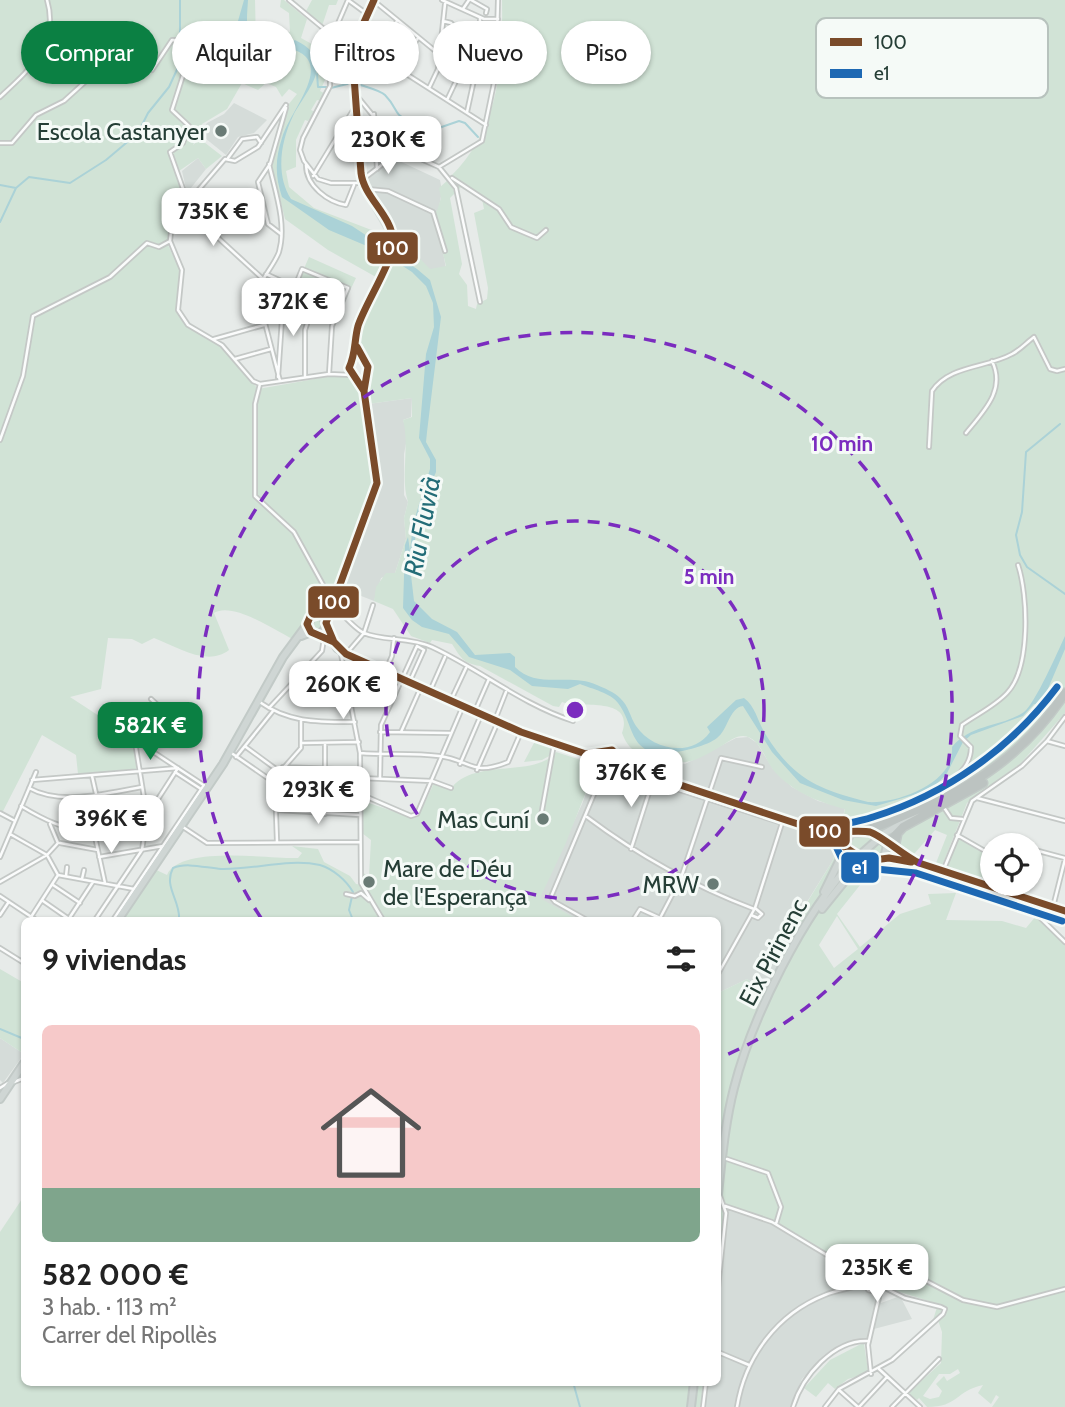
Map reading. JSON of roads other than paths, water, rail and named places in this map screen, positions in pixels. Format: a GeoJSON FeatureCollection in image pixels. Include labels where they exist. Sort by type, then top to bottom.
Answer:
{"type":"FeatureCollection","features":[{"type":"Feature","properties":{"kind":"highway","name":"Eix Pirinenc"},"geometry":{"type":"LineString","coordinates":[[978,783],[1033,735],[1065,693]]}},
{"type":"Feature","properties":{"kind":"highway","name":"Eix Pirinenc"},"geometry":{"type":"LineString","coordinates":[[978,783],[1028,746],[1065,703]]}},
{"type":"Feature","properties":{"kind":"highway"},"geometry":{"type":"LineString","coordinates":[[887,845],[903,827],[978,783]]}},
{"type":"Feature","properties":{"kind":"highway"},"geometry":{"type":"LineString","coordinates":[[865,830],[943,800],[978,783]]}},
{"type":"Feature","properties":{"kind":"highway"},"geometry":{"type":"LineString","coordinates":[[900,854],[895,842],[903,827]]}},
{"type":"Feature","properties":{"kind":"main road"},"geometry":{"type":"LineString","coordinates":[[118,917],[181,826],[204,787],[233,754],[258,701],[312,616],[320,615],[334,642],[343,652],[384,672],[521,732],[586,754],[599,770],[607,774],[618,764]]}},
{"type":"Feature","properties":{"kind":"main road"},"geometry":{"type":"LineString","coordinates":[[307,624],[311,632]]}},
{"type":"Feature","properties":{"kind":"main road"},"geometry":{"type":"LineString","coordinates":[[320,635],[326,625]]}},
{"type":"Feature","properties":{"kind":"main road"},"geometry":{"type":"LineString","coordinates":[[301,636],[311,632],[334,642]]}},
{"type":"Feature","properties":{"kind":"main road"},"geometry":{"type":"LineString","coordinates":[[586,754],[612,750],[618,764],[653,779],[782,821],[819,831],[852,833],[865,830],[879,836],[900,854],[919,863],[980,881]]}},
{"type":"Feature","properties":{"kind":"main road"},"geometry":{"type":"LineString","coordinates":[[595,762],[599,752]]}},
{"type":"Feature","properties":{"kind":"main road","name":"Eix Pirinenc"},"geometry":{"type":"LineString","coordinates":[[721,1167],[726,1126],[738,1074],[757,1023],[805,928],[853,861],[885,834],[978,783]]}},
{"type":"Feature","properties":{"kind":"main road"},"geometry":{"type":"LineString","coordinates":[[819,831],[866,861]]}},
{"type":"Feature","properties":{"kind":"main road"},"geometry":{"type":"LineString","coordinates":[[805,928],[839,866],[846,838],[852,833]]}},
{"type":"Feature","properties":{"kind":"main road"},"geometry":{"type":"LineString","coordinates":[[832,838],[841,854],[839,866]]}},
{"type":"Feature","properties":{"kind":"main road"},"geometry":{"type":"LineString","coordinates":[[881,859],[887,853],[887,845]]}},
{"type":"Feature","properties":{"kind":"main road"},"geometry":{"type":"LineString","coordinates":[[788,960],[831,897],[866,861],[881,859],[919,863]]}},
{"type":"Feature","properties":{"kind":"main road"},"geometry":{"type":"LineString","coordinates":[[1019,896],[1065,911]]}},
{"type":"Feature","properties":{"kind":"main road"},"geometry":{"type":"LineString","coordinates":[[0,1099],[21,1067]]}},
{"type":"Feature","properties":{"kind":"main road"},"geometry":{"type":"LineString","coordinates":[[691,1407],[694,1386]]}},
{"type":"Feature","properties":{"kind":"street"},"geometry":{"type":"LineString","coordinates":[[0,97],[40,58],[49,30],[47,0]]}},
{"type":"Feature","properties":{"kind":"street"},"geometry":{"type":"LineString","coordinates":[[289,0],[314,21]]}},
{"type":"Feature","properties":{"kind":"street"},"geometry":{"type":"LineString","coordinates":[[339,21],[348,0],[367,14]]}},
{"type":"Feature","properties":{"kind":"street"},"geometry":{"type":"LineString","coordinates":[[442,0],[445,4],[442,20],[445,21]]}},
{"type":"Feature","properties":{"kind":"street"},"geometry":{"type":"LineString","coordinates":[[463,9],[470,0],[487,9],[488,19]]}},
{"type":"Feature","properties":{"kind":"street"},"geometry":{"type":"LineString","coordinates":[[445,4],[450,1],[481,18],[498,19],[498,0]]}},
{"type":"Feature","properties":{"kind":"street"},"geometry":{"type":"LineString","coordinates":[[363,21],[374,1],[397,21]]}},
{"type":"Feature","properties":{"kind":"street"},"geometry":{"type":"LineString","coordinates":[[481,21],[486,13]]}},
{"type":"Feature","properties":{"kind":"street"},"geometry":{"type":"LineString","coordinates":[[419,39],[433,49]]}},
{"type":"Feature","properties":{"kind":"street"},"geometry":{"type":"LineString","coordinates":[[0,143],[12,143],[36,116],[77,90],[86,81],[110,41],[118,41],[146,68],[152,70],[175,40],[186,41],[186,66],[172,110],[189,126],[183,143],[170,152],[192,214],[263,279]]}},
{"type":"Feature","properties":{"kind":"street"},"geometry":{"type":"LineString","coordinates":[[419,82],[486,125]]}},
{"type":"Feature","properties":{"kind":"street"},"geometry":{"type":"LineString","coordinates":[[429,88],[433,82]]}},
{"type":"Feature","properties":{"kind":"street"},"geometry":{"type":"LineString","coordinates":[[330,84],[303,138],[300,150],[313,176],[331,183],[354,185],[401,150]]}},
{"type":"Feature","properties":{"kind":"street"},"geometry":{"type":"LineString","coordinates":[[339,373],[354,360],[357,331],[394,243],[394,235],[362,181],[354,84]]}},
{"type":"Feature","properties":{"kind":"street"},"geometry":{"type":"LineString","coordinates":[[447,100],[455,84]]}},
{"type":"Feature","properties":{"kind":"street"},"geometry":{"type":"LineString","coordinates":[[467,112],[473,84]]}},
{"type":"Feature","properties":{"kind":"street"},"geometry":{"type":"LineString","coordinates":[[439,167],[478,146],[486,125],[493,84]]}},
{"type":"Feature","properties":{"kind":"street"},"geometry":{"type":"LineString","coordinates":[[355,94],[401,150],[439,167],[499,209],[511,227],[537,238],[546,230]]}},
{"type":"Feature","properties":{"kind":"street"},"geometry":{"type":"LineString","coordinates":[[229,159],[247,156],[261,143],[286,105],[269,164],[258,182],[268,224],[281,234]]}},
{"type":"Feature","properties":{"kind":"street"},"geometry":{"type":"LineString","coordinates":[[313,176],[356,106]]}},
{"type":"Feature","properties":{"kind":"street"},"geometry":{"type":"LineString","coordinates":[[374,114],[377,169]]}},
{"type":"Feature","properties":{"kind":"street"},"geometry":{"type":"LineString","coordinates":[[261,143],[257,137],[242,139],[229,159],[207,179],[175,222],[170,241],[182,270],[177,303],[180,315],[194,330],[214,339],[235,359],[253,382],[260,384],[339,373],[353,377],[366,375]]}},
{"type":"Feature","properties":{"kind":"street"},"geometry":{"type":"LineString","coordinates":[[269,164],[281,234],[279,251],[263,279],[258,296],[280,381]]}},
{"type":"Feature","properties":{"kind":"street"},"geometry":{"type":"LineString","coordinates":[[306,165],[306,172],[315,187],[331,202],[345,205],[354,185]]}},
{"type":"Feature","properties":{"kind":"street"},"geometry":{"type":"LineString","coordinates":[[449,176],[461,203],[480,302]]}},
{"type":"Feature","properties":{"kind":"street"},"geometry":{"type":"LineString","coordinates":[[367,189],[388,191],[433,212],[445,251]]}},
{"type":"Feature","properties":{"kind":"street"},"geometry":{"type":"LineString","coordinates":[[0,440],[23,376],[33,316],[110,277],[147,243],[159,247],[170,241]]}},
{"type":"Feature","properties":{"kind":"street"},"geometry":{"type":"LineString","coordinates":[[278,377],[282,319],[302,269],[348,288],[331,333],[329,374]]}},
{"type":"Feature","properties":{"kind":"street"},"geometry":{"type":"LineString","coordinates":[[266,274],[294,287]]}},
{"type":"Feature","properties":{"kind":"street"},"geometry":{"type":"LineString","coordinates":[[290,295],[337,315]]}},
{"type":"Feature","properties":{"kind":"street"},"geometry":{"type":"LineString","coordinates":[[304,377],[305,330],[313,305]]}},
{"type":"Feature","properties":{"kind":"street"},"geometry":{"type":"LineString","coordinates":[[214,339],[264,325]]}},
{"type":"Feature","properties":{"kind":"street"},"geometry":{"type":"LineString","coordinates":[[929,447],[930,403],[937,384],[961,370],[1015,353],[1035,337],[1050,369],[1065,369]]}},
{"type":"Feature","properties":{"kind":"street"},"geometry":{"type":"LineString","coordinates":[[269,343],[279,341]]}},
{"type":"Feature","properties":{"kind":"street"},"geometry":{"type":"LineString","coordinates":[[326,625],[377,483],[364,391],[368,367],[357,347]]}},
{"type":"Feature","properties":{"kind":"street"},"geometry":{"type":"LineString","coordinates":[[235,359],[271,349]]}},
{"type":"Feature","properties":{"kind":"street"},"geometry":{"type":"LineString","coordinates":[[354,360],[364,360]]}},
{"type":"Feature","properties":{"kind":"street"},"geometry":{"type":"LineString","coordinates":[[966,433],[998,387],[998,374],[992,361]]}},
{"type":"Feature","properties":{"kind":"street"},"geometry":{"type":"LineString","coordinates":[[349,366],[353,377],[364,391]]}},
{"type":"Feature","properties":{"kind":"street"},"geometry":{"type":"LineString","coordinates":[[260,384],[255,404],[255,495],[297,536],[333,603],[364,633],[394,637],[451,657],[466,668],[489,678],[506,692],[573,721]]}},
{"type":"Feature","properties":{"kind":"street"},"geometry":{"type":"LineString","coordinates":[[941,798],[944,789],[968,764],[971,756],[969,745],[960,736],[962,725],[1007,694],[1014,684],[1023,652],[1027,604],[1018,565]]}},
{"type":"Feature","properties":{"kind":"street"},"geometry":{"type":"LineString","coordinates":[[320,615],[333,603]]}},
{"type":"Feature","properties":{"kind":"street"},"geometry":{"type":"LineString","coordinates":[[373,605],[364,633],[343,652],[360,753],[360,883],[381,917]]}},
{"type":"Feature","properties":{"kind":"street"},"geometry":{"type":"LineString","coordinates":[[268,708],[322,651],[325,643],[320,635]]}},
{"type":"Feature","properties":{"kind":"street"},"geometry":{"type":"LineString","coordinates":[[384,672],[392,656],[394,637]]}},
{"type":"Feature","properties":{"kind":"street"},"geometry":{"type":"LineString","coordinates":[[406,681],[418,644]]}},
{"type":"Feature","properties":{"kind":"street"},"geometry":{"type":"LineString","coordinates":[[380,778],[380,732],[424,650],[418,644]]}},
{"type":"Feature","properties":{"kind":"street"},"geometry":{"type":"LineString","coordinates":[[429,691],[445,657]]}},
{"type":"Feature","properties":{"kind":"street"},"geometry":{"type":"LineString","coordinates":[[450,700],[466,668]]}},
{"type":"Feature","properties":{"kind":"street"},"geometry":{"type":"LineString","coordinates":[[460,764],[489,678]]}},
{"type":"Feature","properties":{"kind":"street"},"geometry":{"type":"LineString","coordinates":[[401,732],[421,687]]}},
{"type":"Feature","properties":{"kind":"street"},"geometry":{"type":"LineString","coordinates":[[477,769],[506,692]]}},
{"type":"Feature","properties":{"kind":"street"},"geometry":{"type":"LineString","coordinates":[[97,917],[142,850],[147,816],[136,740],[164,711],[151,699]]}},
{"type":"Feature","properties":{"kind":"street"},"geometry":{"type":"LineString","coordinates":[[258,701],[274,711],[301,721],[355,722]]}},
{"type":"Feature","properties":{"kind":"street"},"geometry":{"type":"LineString","coordinates":[[274,711],[244,747],[233,754],[282,789],[359,789],[367,797],[411,816],[420,809],[463,706]]}},
{"type":"Feature","properties":{"kind":"street"},"geometry":{"type":"LineString","coordinates":[[943,871],[962,819],[972,801],[1022,766],[1047,741],[1065,717]]}},
{"type":"Feature","properties":{"kind":"street"},"geometry":{"type":"LineString","coordinates":[[277,843],[275,785],[283,767],[301,743],[301,721]]}},
{"type":"Feature","properties":{"kind":"street"},"geometry":{"type":"LineString","coordinates":[[380,732],[451,733]]}},
{"type":"Feature","properties":{"kind":"street"},"geometry":{"type":"LineString","coordinates":[[360,753],[441,756],[477,769],[508,762],[521,732]]}},
{"type":"Feature","properties":{"kind":"street"},"geometry":{"type":"LineString","coordinates":[[118,917],[204,787],[126,734]]}},
{"type":"Feature","properties":{"kind":"street"},"geometry":{"type":"LineString","coordinates":[[1047,741],[1065,746]]}},
{"type":"Feature","properties":{"kind":"street"},"geometry":{"type":"LineString","coordinates":[[301,743],[359,742]]}},
{"type":"Feature","properties":{"kind":"street"},"geometry":{"type":"LineString","coordinates":[[325,743],[325,814]]}},
{"type":"Feature","properties":{"kind":"street"},"geometry":{"type":"LineString","coordinates":[[541,816],[554,744]]}},
{"type":"Feature","properties":{"kind":"street"},"geometry":{"type":"LineString","coordinates":[[244,747],[280,772]]}},
{"type":"Feature","properties":{"kind":"street"},"geometry":{"type":"LineString","coordinates":[[660,917],[681,878],[721,758],[762,767]]}},
{"type":"Feature","properties":{"kind":"street"},"geometry":{"type":"LineString","coordinates":[[283,767],[360,770]]}},
{"type":"Feature","properties":{"kind":"street"},"geometry":{"type":"LineString","coordinates":[[32,780],[176,770]]}},
{"type":"Feature","properties":{"kind":"street"},"geometry":{"type":"LineString","coordinates":[[22,806],[50,824],[94,831],[147,816],[176,770]]}},
{"type":"Feature","properties":{"kind":"street"},"geometry":{"type":"LineString","coordinates":[[582,917],[551,897],[587,817],[600,780],[599,770]]}},
{"type":"Feature","properties":{"kind":"street"},"geometry":{"type":"LineString","coordinates":[[0,857],[36,772]]}},
{"type":"Feature","properties":{"kind":"street"},"geometry":{"type":"LineString","coordinates":[[600,780],[607,774]]}},
{"type":"Feature","properties":{"kind":"street"},"geometry":{"type":"LineString","coordinates":[[92,776],[99,807]]}},
{"type":"Feature","properties":{"kind":"street"},"geometry":{"type":"LineString","coordinates":[[360,778],[432,781],[451,788]]}},
{"type":"Feature","properties":{"kind":"street"},"geometry":{"type":"LineString","coordinates":[[631,849],[653,779]]}},
{"type":"Feature","properties":{"kind":"street"},"geometry":{"type":"LineString","coordinates":[[29,788],[46,796],[96,794],[142,787]]}},
{"type":"Feature","properties":{"kind":"street"},"geometry":{"type":"LineString","coordinates":[[977,798],[1065,821]]}},
{"type":"Feature","properties":{"kind":"street"},"geometry":{"type":"LineString","coordinates":[[70,828],[82,814],[99,807],[117,805],[129,811],[135,820]]}},
{"type":"Feature","properties":{"kind":"street"},"geometry":{"type":"LineString","coordinates":[[945,809],[951,817],[962,819]]}},
{"type":"Feature","properties":{"kind":"street"},"geometry":{"type":"LineString","coordinates":[[277,810],[360,815]]}},
{"type":"Feature","properties":{"kind":"street"},"geometry":{"type":"LineString","coordinates":[[0,813],[15,821]]}},
{"type":"Feature","properties":{"kind":"street"},"geometry":{"type":"LineString","coordinates":[[587,817],[631,849],[681,878],[754,909],[762,915],[758,918],[751,915]]}},
{"type":"Feature","properties":{"kind":"street"},"geometry":{"type":"LineString","coordinates":[[721,969],[754,909],[782,821]]}},
{"type":"Feature","properties":{"kind":"street"},"geometry":{"type":"LineString","coordinates":[[50,824],[58,843]]}},
{"type":"Feature","properties":{"kind":"street"},"geometry":{"type":"LineString","coordinates":[[181,826],[207,844],[360,842]]}},
{"type":"Feature","properties":{"kind":"street"},"geometry":{"type":"LineString","coordinates":[[94,831],[105,883]]}},
{"type":"Feature","properties":{"kind":"street"},"geometry":{"type":"LineString","coordinates":[[10,834],[47,855],[58,875]]}},
{"type":"Feature","properties":{"kind":"street"},"geometry":{"type":"LineString","coordinates":[[957,835],[980,848]]}},
{"type":"Feature","properties":{"kind":"street"},"geometry":{"type":"LineString","coordinates":[[58,843],[98,849]]}},
{"type":"Feature","properties":{"kind":"street"},"geometry":{"type":"LineString","coordinates":[[0,882],[47,855],[58,843]]}},
{"type":"Feature","properties":{"kind":"street"},"geometry":{"type":"LineString","coordinates":[[99,857],[163,846]]}},
{"type":"Feature","properties":{"kind":"street"},"geometry":{"type":"LineString","coordinates":[[1043,853],[1065,859],[1053,907]]}},
{"type":"Feature","properties":{"kind":"street"},"geometry":{"type":"LineString","coordinates":[[66,876],[67,867]]}},
{"type":"Feature","properties":{"kind":"street"},"geometry":{"type":"LineString","coordinates":[[82,879],[84,870]]}},
{"type":"Feature","properties":{"kind":"street"},"geometry":{"type":"LineString","coordinates":[[58,875],[134,889]]}},
{"type":"Feature","properties":{"kind":"street"},"geometry":{"type":"LineString","coordinates":[[0,896],[31,917],[58,875]]}},
{"type":"Feature","properties":{"kind":"street"},"geometry":{"type":"LineString","coordinates":[[71,917],[94,881]]}},
{"type":"Feature","properties":{"kind":"street"},"geometry":{"type":"LineString","coordinates":[[52,884],[79,903]]}},
{"type":"Feature","properties":{"kind":"street"},"geometry":{"type":"LineString","coordinates":[[346,894],[352,896],[361,893],[374,905]]}},
{"type":"Feature","properties":{"kind":"street"},"geometry":{"type":"LineString","coordinates":[[1017,896],[1065,942]]}},
{"type":"Feature","properties":{"kind":"street"},"geometry":{"type":"LineString","coordinates":[[42,900],[65,917]]}},
{"type":"Feature","properties":{"kind":"street"},"geometry":{"type":"LineString","coordinates":[[0,915],[9,902]]}},
{"type":"Feature","properties":{"kind":"street"},"geometry":{"type":"LineString","coordinates":[[635,917],[640,909],[655,917]]}},
{"type":"Feature","properties":{"kind":"street"},"geometry":{"type":"LineString","coordinates":[[0,948],[21,961]]}},
{"type":"Feature","properties":{"kind":"street"},"geometry":{"type":"LineString","coordinates":[[0,1082],[6,1086]]}},
{"type":"Feature","properties":{"kind":"street"},"geometry":{"type":"LineString","coordinates":[[727,1158],[768,1173],[782,1209],[776,1224]]}},
{"type":"Feature","properties":{"kind":"street"},"geometry":{"type":"LineString","coordinates":[[721,1196],[726,1206],[721,1258]]}},
{"type":"Feature","properties":{"kind":"street"},"geometry":{"type":"LineString","coordinates":[[726,1206],[776,1224],[867,1281]]}},
{"type":"Feature","properties":{"kind":"street"},"geometry":{"type":"LineString","coordinates":[[724,1227],[729,1215],[742,1213]]}},
{"type":"Feature","properties":{"kind":"street"},"geometry":{"type":"LineString","coordinates":[[737,1407],[750,1365],[766,1338],[794,1311],[825,1294],[908,1271],[963,1300],[997,1307],[1065,1289]]}},
{"type":"Feature","properties":{"kind":"street"},"geometry":{"type":"LineString","coordinates":[[871,1374],[869,1341],[881,1287],[888,1276]]}},
{"type":"Feature","properties":{"kind":"street"},"geometry":{"type":"LineString","coordinates":[[825,1407],[839,1390],[879,1369],[935,1323],[945,1309],[905,1298],[881,1287],[877,1278]]}},
{"type":"Feature","properties":{"kind":"street"},"geometry":{"type":"LineString","coordinates":[[867,1281],[867,1289]]}},
{"type":"Feature","properties":{"kind":"street"},"geometry":{"type":"LineString","coordinates":[[855,1286],[867,1289],[877,1303]]}},
{"type":"Feature","properties":{"kind":"street"},"geometry":{"type":"LineString","coordinates":[[872,1293],[881,1287]]}},
{"type":"Feature","properties":{"kind":"street"},"geometry":{"type":"LineString","coordinates":[[793,1407],[802,1385],[820,1364],[847,1346],[869,1341]]}},
{"type":"Feature","properties":{"kind":"street"},"geometry":{"type":"LineString","coordinates":[[721,1353],[750,1365]]}},
{"type":"Feature","properties":{"kind":"street"},"geometry":{"type":"LineString","coordinates":[[892,1407],[939,1359]]}},
{"type":"Feature","properties":{"kind":"street"},"geometry":{"type":"LineString","coordinates":[[879,1369],[920,1407]]}},
{"type":"Feature","properties":{"kind":"street"},"geometry":{"type":"LineString","coordinates":[[839,1390],[858,1407],[887,1377]]}},
{"type":"Feature","properties":{"kind":"street"},"geometry":{"type":"LineString","coordinates":[[703,1407],[706,1386]]}},
{"type":"Feature","properties":{"kind":"water"},"geometry":{"type":"Polygon","coordinates":[[[244,0],[248,0],[247,21],[238,21],[244,0]]]}},
{"type":"Feature","properties":{"kind":"water"},"geometry":{"type":"Polygon","coordinates":[[[296,41],[310,51],[310,63],[303,54],[296,51],[296,41]]]}},
{"type":"Feature","properties":{"kind":"water"},"geometry":{"type":"Polygon","coordinates":[[[310,77],[312,84],[293,116],[283,147],[281,168],[291,199],[352,226],[417,269],[430,280],[441,317],[426,442],[436,460],[436,472],[423,503],[416,532],[411,575],[414,601],[432,619],[457,632],[475,655],[510,653],[515,657],[515,667],[533,678],[587,681],[612,692],[623,701],[643,734],[652,741],[672,748],[683,748],[702,740],[710,732],[707,727],[736,700],[744,698],[776,750],[797,772],[836,793],[868,802],[894,799],[922,789],[944,771],[950,760],[952,747],[960,739],[1024,712],[1040,688],[1065,636],[1065,649],[1041,705],[1034,704],[1023,716],[971,735],[963,742],[946,775],[930,790],[876,806],[843,800],[800,783],[772,752],[743,706],[735,711],[721,734],[713,741],[682,751],[657,753],[640,745],[618,703],[606,694],[580,684],[568,689],[532,686],[510,670],[469,657],[449,634],[422,627],[412,620],[403,608],[405,545],[408,537],[410,551],[413,524],[430,469],[430,459],[419,438],[426,354],[434,327],[433,303],[426,286],[412,272],[381,252],[329,230],[282,197],[277,175],[278,153],[287,126],[310,77]]]}},
{"type":"Feature","properties":{"kind":"waterway"},"geometry":{"type":"LineString","coordinates":[[0,222],[16,188],[29,177],[70,183],[106,160],[138,133],[148,113],[169,87],[180,63],[180,0]]}},
{"type":"Feature","properties":{"kind":"waterway"},"geometry":{"type":"LineString","coordinates":[[318,84],[318,87],[327,87]]}},
{"type":"Feature","properties":{"kind":"waterway"},"geometry":{"type":"LineString","coordinates":[[331,88],[347,84]]}},
{"type":"Feature","properties":{"kind":"waterway"},"geometry":{"type":"LineString","coordinates":[[358,84],[383,93],[401,116],[420,117],[430,131],[459,121],[465,123],[478,137]]}},
{"type":"Feature","properties":{"kind":"waterway"},"geometry":{"type":"LineString","coordinates":[[0,185],[16,188]]}},
{"type":"Feature","properties":{"kind":"waterway"},"geometry":{"type":"LineString","coordinates":[[1060,424],[1026,452],[1022,512],[1016,535],[1020,555],[1027,567],[1065,594]]}},
{"type":"Feature","properties":{"kind":"waterway"},"geometry":{"type":"LineString","coordinates":[[179,917],[170,881],[173,868],[190,865],[233,869],[283,863],[320,865],[343,879],[353,892],[349,910],[352,917]]}},
{"type":"Feature","properties":{"kind":"waterway"},"geometry":{"type":"LineString","coordinates":[[0,1029],[21,1038]]}},
{"type":"Feature","properties":{"kind":"waterway"},"geometry":{"type":"LineString","coordinates":[[574,1386],[580,1407]]}},
{"type":"Feature","properties":{"kind":"place","name":"Escola Castanyer"},"geometry":{"type":"Point","coordinates":[221,131]}},
{"type":"Feature","properties":{"kind":"place","name":"Mas Cuní"},"geometry":{"type":"Point","coordinates":[543,819]}},
{"type":"Feature","properties":{"kind":"place","name":"Mare de Déu de l'Esperança"},"geometry":{"type":"Point","coordinates":[369,882]}},
{"type":"Feature","properties":{"kind":"place","name":"MRW"},"geometry":{"type":"Point","coordinates":[713,884]}},
{"type":"Feature","properties":{"kind":"water label","name":"Riu Fluvià"},"geometry":{"type":"Point","coordinates":[422,526]}}]}
